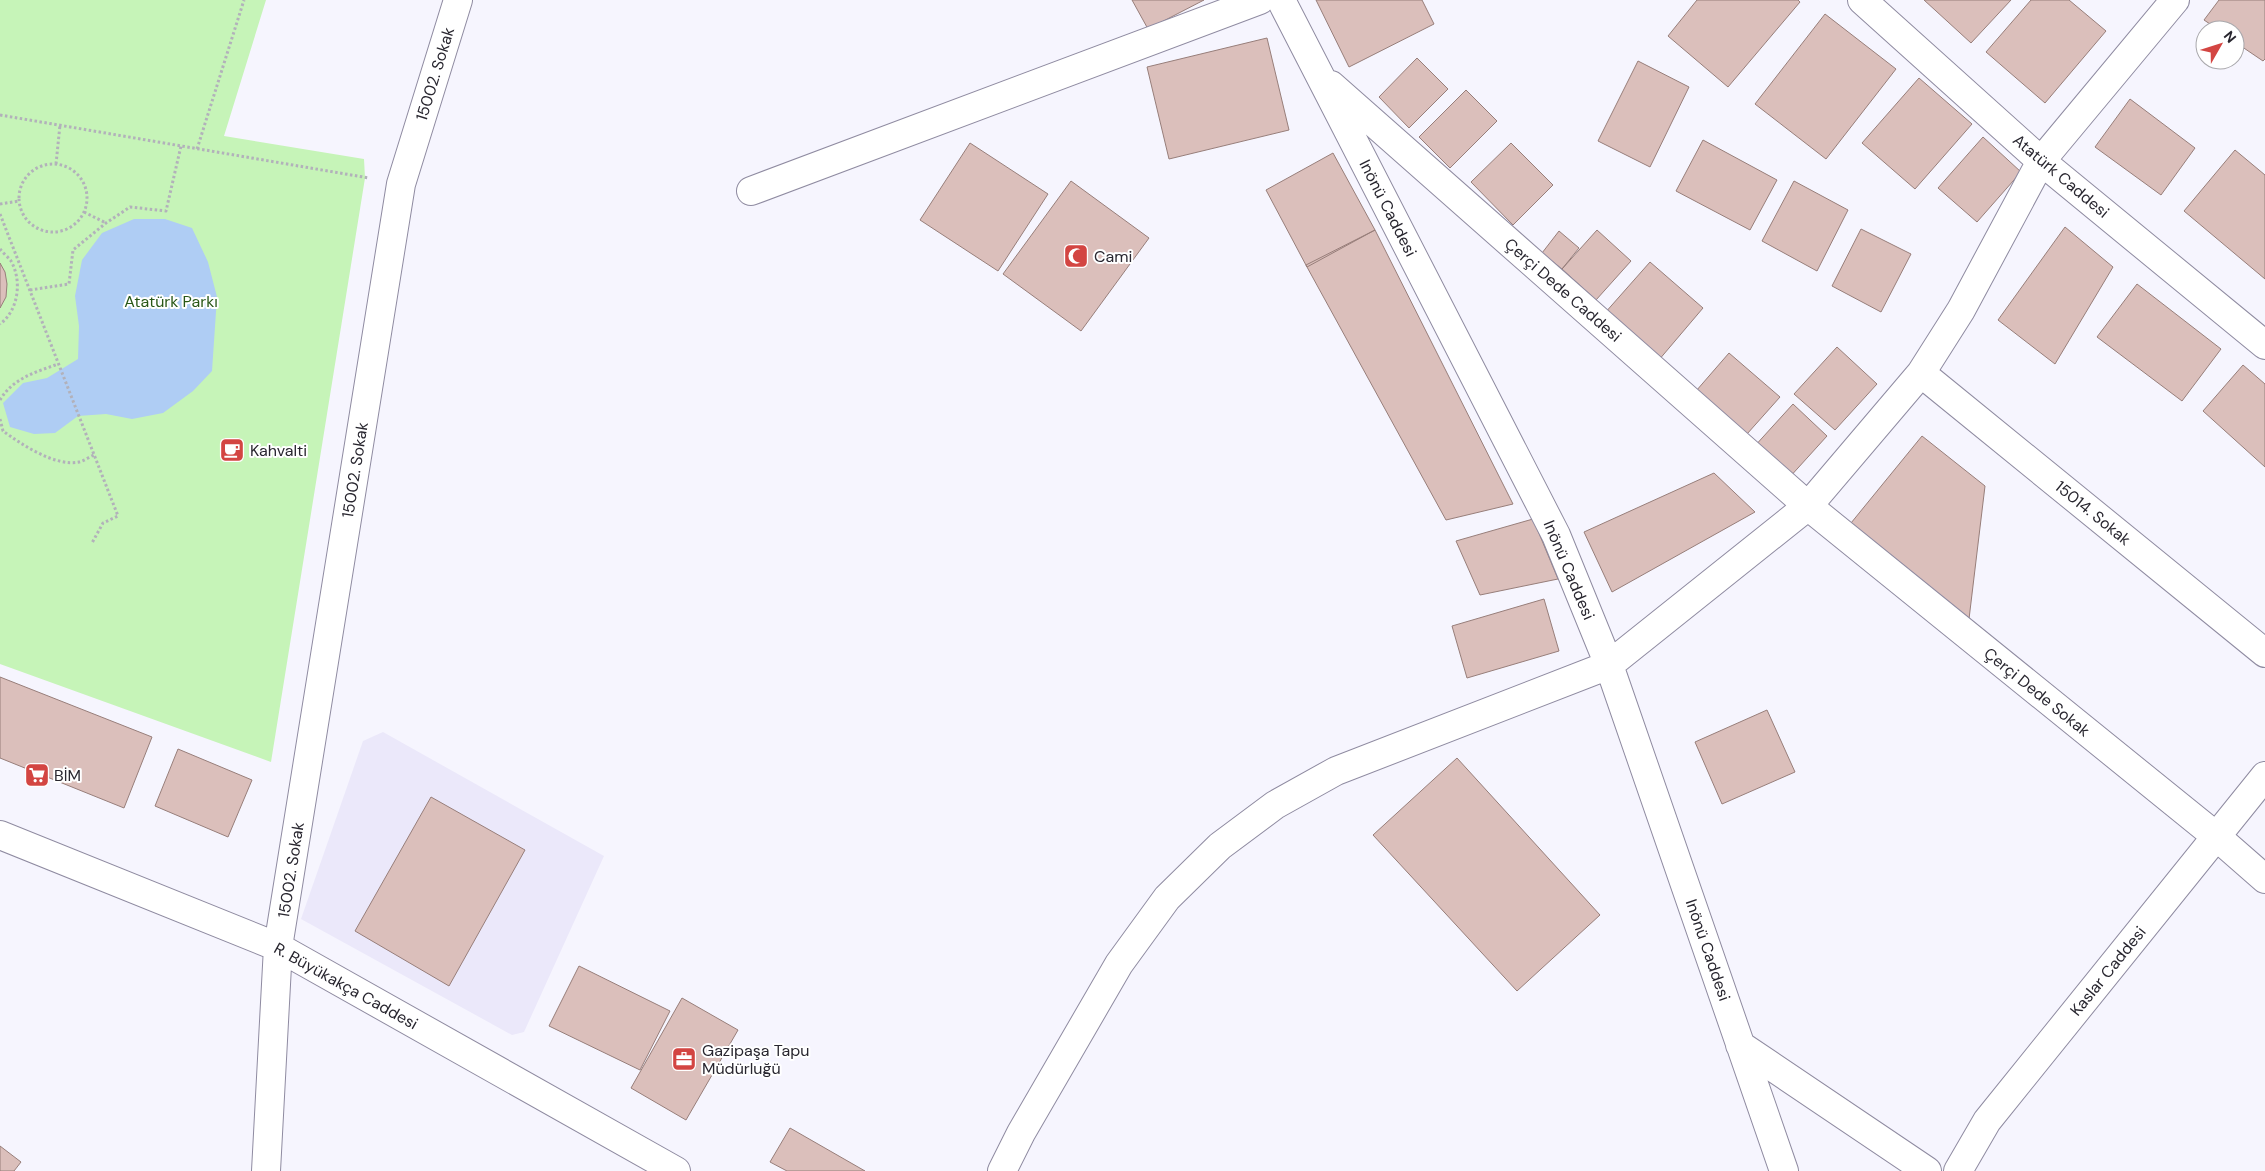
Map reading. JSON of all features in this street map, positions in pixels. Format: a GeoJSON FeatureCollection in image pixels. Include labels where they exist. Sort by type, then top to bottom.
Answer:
{"type":"FeatureCollection","features":[{"type":"Feature","properties":{"kind":"street","name":"15002. Sokak"},"geometry":{"type":"LineString","coordinates":[[266,1171],[278,947],[401,184],[458,0]]}},
{"type":"Feature","properties":{"kind":"street"},"geometry":{"type":"LineString","coordinates":[[751,191],[1260,0]]}},
{"type":"Feature","properties":{"kind":"street","name":"Inönü Caddesi"},"geometry":{"type":"LineString","coordinates":[[1281,0],[1556,535],[1609,665],[1784,1171]]}},
{"type":"Feature","properties":{"kind":"street","name":"Atatürk Caddesi"},"geometry":{"type":"LineString","coordinates":[[1862,0],[2041,161],[2265,345]]}},
{"type":"Feature","properties":{"kind":"street"},"geometry":{"type":"LineString","coordinates":[[1002,1171],[1021,1133],[1119,964],[1167,898],[1220,846],[1275,805],[1336,771],[1609,665],[1808,506],[1921,373],[1961,310],[2041,161],[2175,0]]}},
{"type":"Feature","properties":{"kind":"street","name":"Çerçi Dede Caddesi"},"geometry":{"type":"LineString","coordinates":[[1319,75],[1808,506]]}},
{"type":"Feature","properties":{"kind":"street","name":"15014. Sokak"},"geometry":{"type":"LineString","coordinates":[[1921,373],[2265,653]]}},
{"type":"Feature","properties":{"kind":"street","name":"Çerçi Dede Sokak"},"geometry":{"type":"LineString","coordinates":[[1808,506],[2217,837],[2265,879]]}},
{"type":"Feature","properties":{"kind":"street","name":"Kaslar Caddesi"},"geometry":{"type":"LineString","coordinates":[[1958,1171],[1987,1121],[2265,776]]}},
{"type":"Feature","properties":{"kind":"street","name":"R. Büyükakça Caddesi"},"geometry":{"type":"LineString","coordinates":[[0,835],[278,947],[676,1171]]}},
{"type":"Feature","properties":{"kind":"street"},"geometry":{"type":"LineString","coordinates":[[1740,1044],[1927,1171]]}},
{"type":"Feature","properties":{"kind":"path"},"geometry":{"type":"LineString","coordinates":[[197,149],[244,0]]}},
{"type":"Feature","properties":{"kind":"path"},"geometry":{"type":"LineString","coordinates":[[0,115],[401,184]]}},
{"type":"Feature","properties":{"kind":"path"},"geometry":{"type":"LineString","coordinates":[[56,164],[60,125]]}},
{"type":"Feature","properties":{"kind":"path"},"geometry":{"type":"LineString","coordinates":[[30,290],[69,284],[74,250],[106,223],[130,207],[166,211],[181,146]]}},
{"type":"Feature","properties":{"kind":"path"},"geometry":{"type":"LineString","coordinates":[[56,164],[71,170],[82,181],[86,191],[87,202],[78,222],[60,232],[49,232],[38,229],[28,222],[18,201],[20,189],[25,178],[33,170],[44,165],[56,164]]}},
{"type":"Feature","properties":{"kind":"path"},"geometry":{"type":"LineString","coordinates":[[0,204],[18,201]]}},
{"type":"Feature","properties":{"kind":"path"},"geometry":{"type":"LineString","coordinates":[[84,212],[106,223]]}},
{"type":"Feature","properties":{"kind":"path"},"geometry":{"type":"LineString","coordinates":[[0,214],[118,516],[103,523],[92,544]]}},
{"type":"Feature","properties":{"kind":"path"},"geometry":{"type":"LineString","coordinates":[[0,249],[11,262],[15,272],[17,292],[13,307],[0,324]]}},
{"type":"Feature","properties":{"kind":"path"},"geometry":{"type":"LineString","coordinates":[[15,272],[22,269]]}},
{"type":"Feature","properties":{"kind":"path"},"geometry":{"type":"LineString","coordinates":[[0,400],[7,388],[29,374],[58,364]]}},
{"type":"Feature","properties":{"kind":"path"},"geometry":{"type":"LineString","coordinates":[[0,419],[3,431],[24,446],[53,459],[79,462],[94,455]]}},
{"type":"Feature","properties":{"kind":"shaded area"},"geometry":{"type":"Polygon","coordinates":[[[383,732],[604,856],[524,1032],[512,1035],[301,919],[363,741],[383,732]]]}},
{"type":"Feature","properties":{"kind":"green space","name":"Atatürk Parkı"},"geometry":{"type":"Polygon","coordinates":[[[0,0],[266,0],[224,136],[364,159],[365,178],[271,762],[0,664],[0,0]]]}},
{"type":"Feature","properties":{"kind":"water"},"geometry":{"type":"Polygon","coordinates":[[[134,219],[165,219],[192,228],[208,262],[217,297],[212,371],[193,391],[163,413],[132,419],[106,414],[78,416],[55,433],[34,434],[10,427],[3,403],[23,383],[47,378],[78,359],[79,326],[75,296],[82,260],[102,233],[134,219]]]}},
{"type":"Feature","properties":{"kind":"building"},"geometry":{"type":"Polygon","coordinates":[[[1132,0],[1204,0],[1148,29],[1132,0]]]}},
{"type":"Feature","properties":{"kind":"building"},"geometry":{"type":"Polygon","coordinates":[[[1316,0],[1422,0],[1434,24],[1349,67],[1316,0]]]}},
{"type":"Feature","properties":{"kind":"building"},"geometry":{"type":"Polygon","coordinates":[[[1697,0],[1798,0],[1800,2],[1728,87],[1668,36],[1697,0]]]}},
{"type":"Feature","properties":{"kind":"building"},"geometry":{"type":"Polygon","coordinates":[[[1924,0],[2011,0],[1971,43],[1924,0]]]}},
{"type":"Feature","properties":{"kind":"building"},"geometry":{"type":"Polygon","coordinates":[[[2031,0],[2069,0],[2106,31],[2045,103],[1986,52],[2031,0]]]}},
{"type":"Feature","properties":{"kind":"building"},"geometry":{"type":"Polygon","coordinates":[[[2219,0],[2265,0],[2265,59],[2263,61],[2245,49],[2245,20],[2204,20],[2219,0]]]}},
{"type":"Feature","properties":{"kind":"building"},"geometry":{"type":"Polygon","coordinates":[[[1825,14],[1896,69],[1826,159],[1755,104],[1825,14]]]}},
{"type":"Feature","properties":{"kind":"building"},"geometry":{"type":"Polygon","coordinates":[[[1267,38],[1289,130],[1169,159],[1147,67],[1267,38]]]}},
{"type":"Feature","properties":{"kind":"building"},"geometry":{"type":"Polygon","coordinates":[[[1417,58],[1448,89],[1409,128],[1379,97],[1417,58]]]}},
{"type":"Feature","properties":{"kind":"building"},"geometry":{"type":"Polygon","coordinates":[[[1638,61],[1689,87],[1650,167],[1598,141],[1638,61]]]}},
{"type":"Feature","properties":{"kind":"building"},"geometry":{"type":"Polygon","coordinates":[[[1919,78],[1972,124],[1915,189],[1862,143],[1919,78]]]}},
{"type":"Feature","properties":{"kind":"building"},"geometry":{"type":"Polygon","coordinates":[[[1466,90],[1497,121],[1450,168],[1419,137],[1466,90]]]}},
{"type":"Feature","properties":{"kind":"building"},"geometry":{"type":"Polygon","coordinates":[[[2130,99],[2195,148],[2161,195],[2095,147],[2130,99]]]}},
{"type":"Feature","properties":{"kind":"building"},"geometry":{"type":"Polygon","coordinates":[[[1983,137],[2021,172],[1977,222],[1938,188],[1983,137]]]}},
{"type":"Feature","properties":{"kind":"building"},"geometry":{"type":"Polygon","coordinates":[[[1703,140],[1777,180],[1750,230],[1676,191],[1703,140]]]}},
{"type":"Feature","properties":{"kind":"building"},"geometry":{"type":"Polygon","coordinates":[[[970,143],[1048,194],[998,271],[920,220],[970,143]]]}},
{"type":"Feature","properties":{"kind":"building"},"geometry":{"type":"Polygon","coordinates":[[[1511,143],[1553,185],[1513,225],[1471,182],[1511,143]]]}},
{"type":"Feature","properties":{"kind":"building"},"geometry":{"type":"Polygon","coordinates":[[[2235,150],[2265,175],[2265,279],[2184,211],[2235,150]]]}},
{"type":"Feature","properties":{"kind":"building"},"geometry":{"type":"Polygon","coordinates":[[[1333,153],[1375,230],[1307,267],[1266,190],[1333,153]]]}},
{"type":"Feature","properties":{"kind":"building","name":"Cami"},"geometry":{"type":"Polygon","coordinates":[[[1071,181],[1149,238],[1081,331],[1003,274],[1071,181]]]}},
{"type":"Feature","properties":{"kind":"building"},"geometry":{"type":"Polygon","coordinates":[[[1794,181],[1848,210],[1817,271],[1762,241],[1794,181]]]}},
{"type":"Feature","properties":{"kind":"building"},"geometry":{"type":"Polygon","coordinates":[[[2065,227],[2113,267],[2055,364],[1998,320],[2065,227]]]}},
{"type":"Feature","properties":{"kind":"building"},"geometry":{"type":"Polygon","coordinates":[[[1861,229],[1911,254],[1881,312],[1832,286],[1861,229]]]}},
{"type":"Feature","properties":{"kind":"building"},"geometry":{"type":"Polygon","coordinates":[[[1375,230],[1513,504],[1446,520],[1307,267],[1306,265],[1375,230]]]}},
{"type":"Feature","properties":{"kind":"building"},"geometry":{"type":"Polygon","coordinates":[[[1597,230],[1631,261],[1596,300],[1562,269],[1597,230]]]}},
{"type":"Feature","properties":{"kind":"building"},"geometry":{"type":"Polygon","coordinates":[[[1559,231],[1579,248],[1562,269],[1542,253],[1559,231]]]}},
{"type":"Feature","properties":{"kind":"building"},"geometry":{"type":"Polygon","coordinates":[[[1650,262],[1703,308],[1658,361],[1604,314],[1650,262]]]}},
{"type":"Feature","properties":{"kind":"building"},"geometry":{"type":"Polygon","coordinates":[[[0,263],[5,272],[7,284],[6,297],[0,308],[0,263]]]}},
{"type":"Feature","properties":{"kind":"building"},"geometry":{"type":"Polygon","coordinates":[[[2137,284],[2221,349],[2182,401],[2097,337],[2137,284]]]}},
{"type":"Feature","properties":{"kind":"building"},"geometry":{"type":"Polygon","coordinates":[[[1837,347],[1877,384],[1835,430],[1794,394],[1837,347]]]}},
{"type":"Feature","properties":{"kind":"building"},"geometry":{"type":"Polygon","coordinates":[[[1729,353],[1780,397],[1747,434],[1696,391],[1729,353]]]}},
{"type":"Feature","properties":{"kind":"building"},"geometry":{"type":"Polygon","coordinates":[[[2243,365],[2265,384],[2265,467],[2203,411],[2243,365]]]}},
{"type":"Feature","properties":{"kind":"building"},"geometry":{"type":"Polygon","coordinates":[[[1793,404],[1827,436],[1788,479],[1753,448],[1793,404]]]}},
{"type":"Feature","properties":{"kind":"building"},"geometry":{"type":"Polygon","coordinates":[[[1922,436],[1985,486],[1969,619],[1851,523],[1922,436]]]}},
{"type":"Feature","properties":{"kind":"building"},"geometry":{"type":"Polygon","coordinates":[[[1714,473],[1755,512],[1612,592],[1584,532],[1714,473]]]}},
{"type":"Feature","properties":{"kind":"building"},"geometry":{"type":"Polygon","coordinates":[[[1533,519],[1558,579],[1480,595],[1456,541],[1533,519]]]}},
{"type":"Feature","properties":{"kind":"building"},"geometry":{"type":"Polygon","coordinates":[[[1544,599],[1559,651],[1467,678],[1452,626],[1544,599]]]}},
{"type":"Feature","properties":{"kind":"building"},"geometry":{"type":"Polygon","coordinates":[[[0,677],[152,737],[124,808],[0,758],[0,677]]]}},
{"type":"Feature","properties":{"kind":"building"},"geometry":{"type":"Polygon","coordinates":[[[1767,710],[1795,772],[1722,804],[1695,742],[1767,710]]]}},
{"type":"Feature","properties":{"kind":"building"},"geometry":{"type":"Polygon","coordinates":[[[178,749],[252,780],[228,837],[155,806],[178,749]]]}},
{"type":"Feature","properties":{"kind":"building"},"geometry":{"type":"Polygon","coordinates":[[[1457,758],[1600,915],[1517,991],[1373,835],[1457,758]]]}},
{"type":"Feature","properties":{"kind":"building"},"geometry":{"type":"Polygon","coordinates":[[[431,797],[525,850],[449,986],[355,931],[431,797]]]}},
{"type":"Feature","properties":{"kind":"building"},"geometry":{"type":"Polygon","coordinates":[[[579,966],[670,1011],[640,1070],[549,1026],[579,966]]]}},
{"type":"Feature","properties":{"kind":"building","name":"Gazipaşa Tapu Müdürluğü"},"geometry":{"type":"Polygon","coordinates":[[[682,998],[738,1030],[686,1120],[631,1088],[682,998]]]}},
{"type":"Feature","properties":{"kind":"building"},"geometry":{"type":"Polygon","coordinates":[[[790,1128],[865,1171],[787,1171],[770,1162],[790,1128]]]}},
{"type":"Feature","properties":{"kind":"building"},"geometry":{"type":"Polygon","coordinates":[[[0,1146],[21,1162],[14,1171],[0,1171],[0,1146]]]}},
{"type":"Feature","properties":{"kind":"place","name":"Cami"},"geometry":{"type":"Point","coordinates":[1076,256]}},
{"type":"Feature","properties":{"kind":"place","name":"Kahvalti"},"geometry":{"type":"Point","coordinates":[232,450]}},
{"type":"Feature","properties":{"kind":"place","name":"BİM"},"geometry":{"type":"Point","coordinates":[37,775]}},
{"type":"Feature","properties":{"kind":"place","name":"Gazipaşa Tapu Müdürluğü"},"geometry":{"type":"Point","coordinates":[684,1059]}}]}
